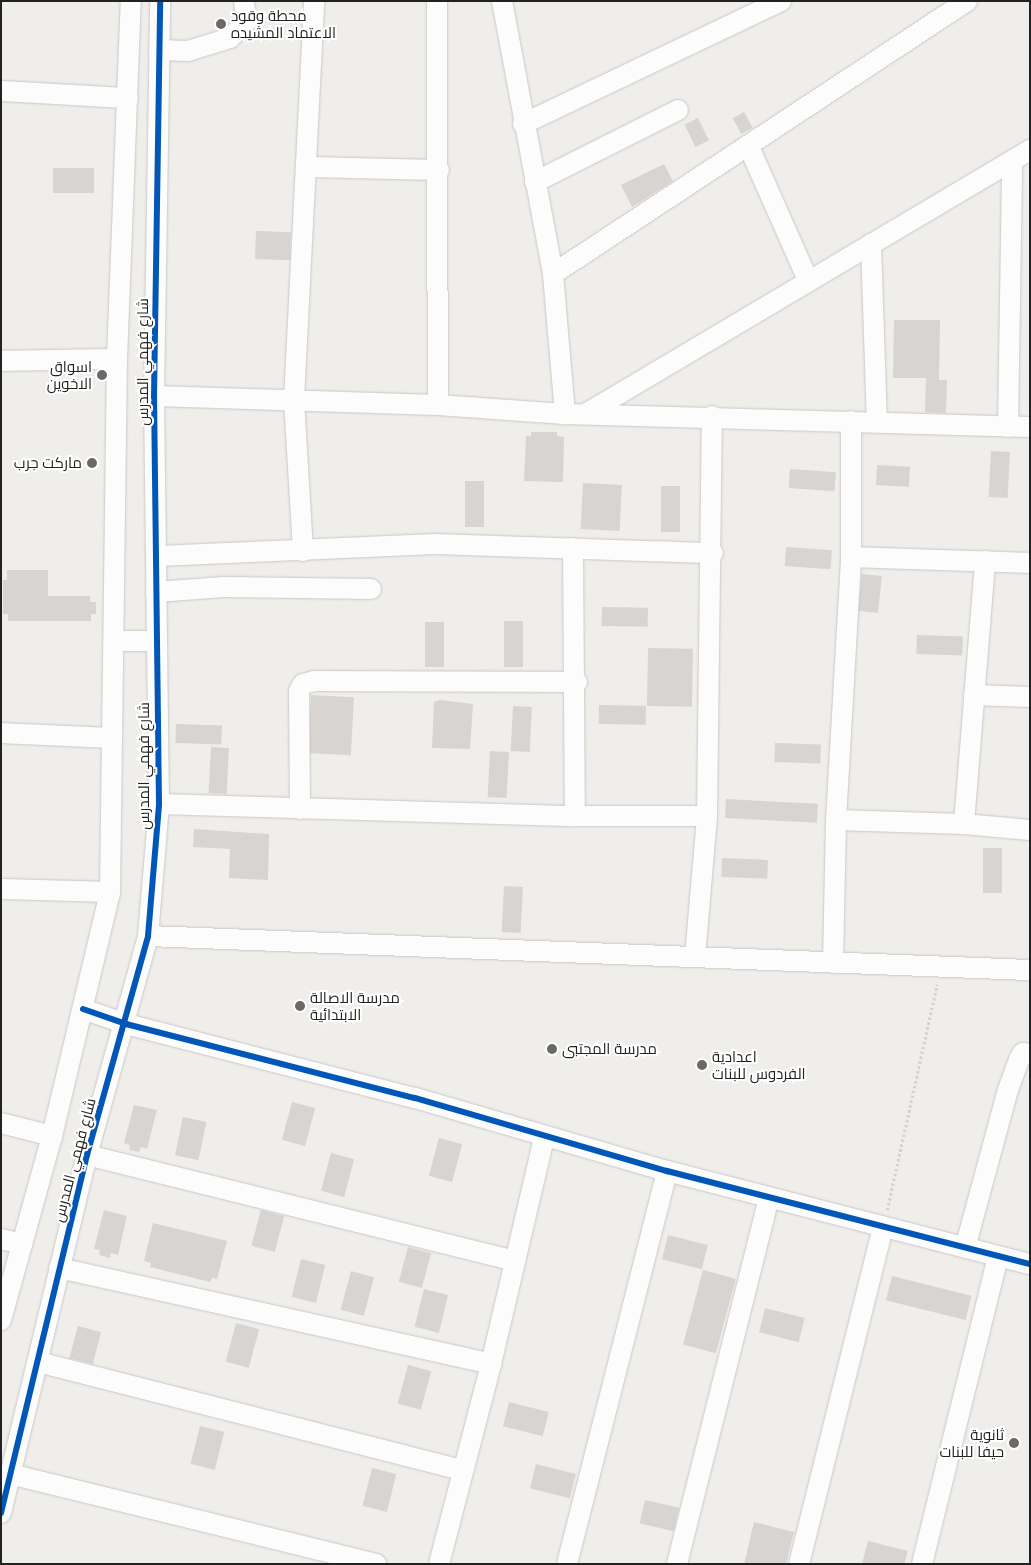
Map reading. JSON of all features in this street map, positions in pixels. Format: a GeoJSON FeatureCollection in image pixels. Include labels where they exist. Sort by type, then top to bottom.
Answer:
{"type":"FeatureCollection","features":[{"type":"Feature","properties":{"kind":"street","name":"شارع فهمي المدرس"},"geometry":{"type":"LineString","coordinates":[[1,1320],[52,1136],[110,892],[115,641],[117,359],[131,1]]}},
{"type":"Feature","properties":{"kind":"street","name":"شارع فهمي المدرس"},"geometry":{"type":"LineString","coordinates":[[1,1513],[87,1155],[126,1024],[148,936],[159,804],[156,641],[158,556],[154,396],[160,1]]}},
{"type":"Feature","properties":{"kind":"street"},"geometry":{"type":"LineString","coordinates":[[160,50],[188,50],[230,38],[246,22],[244,1]]}},
{"type":"Feature","properties":{"kind":"street"},"geometry":{"type":"LineString","coordinates":[[303,552],[294,400],[314,1]]}},
{"type":"Feature","properties":{"kind":"street"},"geometry":{"type":"LineString","coordinates":[[437,1],[439,170],[438,406]]}},
{"type":"Feature","properties":{"kind":"street"},"geometry":{"type":"LineString","coordinates":[[502,1],[523,124],[554,274],[565,414]]}},
{"type":"Feature","properties":{"kind":"street"},"geometry":{"type":"LineString","coordinates":[[523,124],[781,1]]}},
{"type":"Feature","properties":{"kind":"street"},"geometry":{"type":"LineString","coordinates":[[554,274],[967,1]]}},
{"type":"Feature","properties":{"kind":"street"},"geometry":{"type":"LineString","coordinates":[[1,91],[128,98]]}},
{"type":"Feature","properties":{"kind":"street"},"geometry":{"type":"LineString","coordinates":[[535,182],[678,110]]}},
{"type":"Feature","properties":{"kind":"street"},"geometry":{"type":"LineString","coordinates":[[748,147],[808,280]]}},
{"type":"Feature","properties":{"kind":"street"},"geometry":{"type":"LineString","coordinates":[[587,413],[808,280],[1030,150]]}},
{"type":"Feature","properties":{"kind":"street"},"geometry":{"type":"LineString","coordinates":[[1008,427],[1012,160]]}},
{"type":"Feature","properties":{"kind":"street"},"geometry":{"type":"LineString","coordinates":[[306,167],[439,170]]}},
{"type":"Feature","properties":{"kind":"street"},"geometry":{"type":"LineString","coordinates":[[871,244],[876,422]]}},
{"type":"Feature","properties":{"kind":"street"},"geometry":{"type":"LineString","coordinates":[[1,361],[117,359]]}},
{"type":"Feature","properties":{"kind":"street"},"geometry":{"type":"LineString","coordinates":[[154,396],[438,406],[565,414],[712,416],[1030,427]]}},
{"type":"Feature","properties":{"kind":"street"},"geometry":{"type":"LineString","coordinates":[[695,956],[707,816],[712,553],[712,416]]}},
{"type":"Feature","properties":{"kind":"street"},"geometry":{"type":"LineString","coordinates":[[833,962],[836,820],[851,557],[851,421]]}},
{"type":"Feature","properties":{"kind":"street"},"geometry":{"type":"LineString","coordinates":[[158,556],[303,552],[435,544],[712,553]]}},
{"type":"Feature","properties":{"kind":"street"},"geometry":{"type":"LineString","coordinates":[[573,548],[577,682],[576,816]]}},
{"type":"Feature","properties":{"kind":"street"},"geometry":{"type":"LineString","coordinates":[[851,557],[1030,563]]}},
{"type":"Feature","properties":{"kind":"street"},"geometry":{"type":"LineString","coordinates":[[964,824],[984,561]]}},
{"type":"Feature","properties":{"kind":"street"},"geometry":{"type":"LineString","coordinates":[[156,592],[224,587],[371,589]]}},
{"type":"Feature","properties":{"kind":"street"},"geometry":{"type":"LineString","coordinates":[[115,641],[156,641]]}},
{"type":"Feature","properties":{"kind":"street"},"geometry":{"type":"LineString","coordinates":[[300,809],[299,691],[303,684],[314,681],[577,682]]}},
{"type":"Feature","properties":{"kind":"street"},"geometry":{"type":"LineString","coordinates":[[974,696],[1030,697]]}},
{"type":"Feature","properties":{"kind":"street"},"geometry":{"type":"LineString","coordinates":[[1,733],[112,738]]}},
{"type":"Feature","properties":{"kind":"street"},"geometry":{"type":"LineString","coordinates":[[159,804],[576,816],[707,816]]}},
{"type":"Feature","properties":{"kind":"street"},"geometry":{"type":"LineString","coordinates":[[836,820],[964,824],[1030,830]]}},
{"type":"Feature","properties":{"kind":"street"},"geometry":{"type":"LineString","coordinates":[[1,889],[110,892]]}},
{"type":"Feature","properties":{"kind":"street"},"geometry":{"type":"LineString","coordinates":[[148,936],[1030,970]]}},
{"type":"Feature","properties":{"kind":"street"},"geometry":{"type":"LineString","coordinates":[[83,1009],[126,1024],[416,1098],[544,1138],[1030,1264]]}},
{"type":"Feature","properties":{"kind":"street"},"geometry":{"type":"LineString","coordinates":[[965,1248],[1008,1090],[1019,1059],[1023,1053],[1030,1054]]}},
{"type":"Feature","properties":{"kind":"street"},"geometry":{"type":"LineString","coordinates":[[1,1124],[52,1136]]}},
{"type":"Feature","properties":{"kind":"street"},"geometry":{"type":"LineString","coordinates":[[438,1564],[491,1364],[544,1138]]}},
{"type":"Feature","properties":{"kind":"street"},"geometry":{"type":"LineString","coordinates":[[87,1155],[514,1261]]}},
{"type":"Feature","properties":{"kind":"street"},"geometry":{"type":"LineString","coordinates":[[567,1564],[667,1171]]}},
{"type":"Feature","properties":{"kind":"street"},"geometry":{"type":"LineString","coordinates":[[677,1564],[770,1197]]}},
{"type":"Feature","properties":{"kind":"street"},"geometry":{"type":"LineString","coordinates":[[799,1564],[883,1226]]}},
{"type":"Feature","properties":{"kind":"street"},"geometry":{"type":"LineString","coordinates":[[1,1239],[22,1244]]}},
{"type":"Feature","properties":{"kind":"street"},"geometry":{"type":"LineString","coordinates":[[922,1564],[998,1257]]}},
{"type":"Feature","properties":{"kind":"street"},"geometry":{"type":"LineString","coordinates":[[59,1268],[491,1364]]}},
{"type":"Feature","properties":{"kind":"street"},"geometry":{"type":"LineString","coordinates":[[38,1362],[462,1470]]}},
{"type":"Feature","properties":{"kind":"street"},"geometry":{"type":"LineString","coordinates":[[10,1474],[317,1558],[376,1564]]}},
{"type":"Feature","properties":{"kind":"path"},"geometry":{"type":"LineString","coordinates":[[883,1226],[941,966]]}},
{"type":"Feature","properties":{"kind":"building"},"geometry":{"type":"Polygon","coordinates":[[[744,112],[753,128],[741,134],[733,118],[744,112]]]}},
{"type":"Feature","properties":{"kind":"building"},"geometry":{"type":"Polygon","coordinates":[[[698,118],[709,140],[695,147],[685,125],[698,118]]]}},
{"type":"Feature","properties":{"kind":"building"},"geometry":{"type":"Polygon","coordinates":[[[664,164],[673,181],[632,207],[621,185],[664,164]]]}},
{"type":"Feature","properties":{"kind":"building"},"geometry":{"type":"Polygon","coordinates":[[[53,168],[94,168],[94,193],[53,193],[53,168]]]}},
{"type":"Feature","properties":{"kind":"building"},"geometry":{"type":"Polygon","coordinates":[[[256,231],[291,232],[290,260],[255,259],[256,231]]]}},
{"type":"Feature","properties":{"kind":"building"},"geometry":{"type":"Polygon","coordinates":[[[894,320],[940,320],[939,380],[947,380],[946,413],[925,412],[926,378],[893,378],[894,320]]]}},
{"type":"Feature","properties":{"kind":"building"},"geometry":{"type":"Polygon","coordinates":[[[531,432],[557,432],[557,436],[564,437],[563,482],[524,481],[526,436],[531,436],[531,432]]]}},
{"type":"Feature","properties":{"kind":"building"},"geometry":{"type":"Polygon","coordinates":[[[991,451],[1010,452],[1008,498],[989,497],[991,451]]]}},
{"type":"Feature","properties":{"kind":"building"},"geometry":{"type":"Polygon","coordinates":[[[877,465],[910,467],[909,487],[876,485],[877,465]]]}},
{"type":"Feature","properties":{"kind":"building"},"geometry":{"type":"Polygon","coordinates":[[[790,469],[836,472],[835,491],[789,488],[790,469]]]}},
{"type":"Feature","properties":{"kind":"building"},"geometry":{"type":"Polygon","coordinates":[[[465,481],[484,481],[484,527],[465,527],[465,481]]]}},
{"type":"Feature","properties":{"kind":"building"},"geometry":{"type":"Polygon","coordinates":[[[583,483],[622,485],[620,531],[581,529],[583,483]]]}},
{"type":"Feature","properties":{"kind":"building"},"geometry":{"type":"Polygon","coordinates":[[[661,486],[680,486],[680,532],[661,532],[661,486]]]}},
{"type":"Feature","properties":{"kind":"building"},"geometry":{"type":"Polygon","coordinates":[[[786,547],[832,550],[831,569],[785,566],[786,547]]]}},
{"type":"Feature","properties":{"kind":"building"},"geometry":{"type":"Polygon","coordinates":[[[7,570],[48,570],[48,596],[90,596],[90,602],[96,602],[96,614],[91,614],[91,621],[8,621],[8,614],[3,614],[3,580],[7,580],[7,570]]]}},
{"type":"Feature","properties":{"kind":"building"},"geometry":{"type":"Polygon","coordinates":[[[862,574],[882,576],[878,613],[858,611],[862,574]]]}},
{"type":"Feature","properties":{"kind":"building"},"geometry":{"type":"Polygon","coordinates":[[[602,607],[648,608],[648,627],[602,626],[602,607]]]}},
{"type":"Feature","properties":{"kind":"building"},"geometry":{"type":"Polygon","coordinates":[[[504,621],[523,621],[523,667],[504,667],[504,621]]]}},
{"type":"Feature","properties":{"kind":"building"},"geometry":{"type":"Polygon","coordinates":[[[425,622],[444,622],[444,667],[425,667],[425,622]]]}},
{"type":"Feature","properties":{"kind":"building"},"geometry":{"type":"Polygon","coordinates":[[[917,635],[963,637],[962,656],[916,654],[917,635]]]}},
{"type":"Feature","properties":{"kind":"building"},"geometry":{"type":"Polygon","coordinates":[[[648,648],[693,649],[692,707],[647,706],[648,648]]]}},
{"type":"Feature","properties":{"kind":"building"},"geometry":{"type":"Polygon","coordinates":[[[311,695],[354,697],[351,755],[308,753],[311,695]]]}},
{"type":"Feature","properties":{"kind":"building"},"geometry":{"type":"Polygon","coordinates":[[[440,700],[473,704],[470,749],[432,748],[434,702],[440,700]]]}},
{"type":"Feature","properties":{"kind":"building"},"geometry":{"type":"Polygon","coordinates":[[[599,705],[646,706],[646,725],[599,724],[599,705]]]}},
{"type":"Feature","properties":{"kind":"building"},"geometry":{"type":"Polygon","coordinates":[[[513,706],[532,707],[530,752],[511,751],[513,706]]]}},
{"type":"Feature","properties":{"kind":"building"},"geometry":{"type":"Polygon","coordinates":[[[176,724],[222,726],[221,745],[175,743],[176,724]]]}},
{"type":"Feature","properties":{"kind":"building"},"geometry":{"type":"Polygon","coordinates":[[[775,743],[821,745],[820,764],[774,762],[775,743]]]}},
{"type":"Feature","properties":{"kind":"building"},"geometry":{"type":"Polygon","coordinates":[[[211,747],[229,748],[227,794],[209,793],[211,747]]]}},
{"type":"Feature","properties":{"kind":"building"},"geometry":{"type":"Polygon","coordinates":[[[490,751],[509,752],[507,798],[488,797],[490,751]]]}},
{"type":"Feature","properties":{"kind":"building"},"geometry":{"type":"Polygon","coordinates":[[[726,799],[818,804],[817,823],[725,818],[726,799]]]}},
{"type":"Feature","properties":{"kind":"building"},"geometry":{"type":"Polygon","coordinates":[[[194,829],[269,834],[268,880],[229,878],[230,849],[193,847],[194,829]]]}},
{"type":"Feature","properties":{"kind":"building"},"geometry":{"type":"Polygon","coordinates":[[[983,848],[1002,848],[1002,893],[983,893],[983,848]]]}},
{"type":"Feature","properties":{"kind":"building"},"geometry":{"type":"Polygon","coordinates":[[[722,858],[768,860],[767,879],[721,877],[722,858]]]}},
{"type":"Feature","properties":{"kind":"building"},"geometry":{"type":"Polygon","coordinates":[[[504,886],[523,887],[521,933],[502,932],[504,886]]]}},
{"type":"Feature","properties":{"kind":"building"},"geometry":{"type":"Polygon","coordinates":[[[292,1102],[315,1108],[305,1146],[282,1140],[292,1102]]]}},
{"type":"Feature","properties":{"kind":"building"},"geometry":{"type":"Polygon","coordinates":[[[134,1105],[157,1110],[147,1149],[141,1147],[139,1152],[129,1150],[130,1145],[124,1143],[134,1105]]]}},
{"type":"Feature","properties":{"kind":"building"},"geometry":{"type":"Polygon","coordinates":[[[183,1117],[206,1122],[198,1160],[175,1155],[183,1117]]]}},
{"type":"Feature","properties":{"kind":"building"},"geometry":{"type":"Polygon","coordinates":[[[439,1138],[462,1144],[452,1182],[429,1176],[439,1138]]]}},
{"type":"Feature","properties":{"kind":"building"},"geometry":{"type":"Polygon","coordinates":[[[331,1153],[354,1159],[344,1197],[321,1191],[331,1153]]]}},
{"type":"Feature","properties":{"kind":"building"},"geometry":{"type":"Polygon","coordinates":[[[104,1210],[127,1216],[118,1255],[111,1253],[110,1258],[99,1255],[100,1250],[94,1249],[104,1210]]]}},
{"type":"Feature","properties":{"kind":"building"},"geometry":{"type":"Polygon","coordinates":[[[261,1210],[284,1216],[275,1252],[251,1246],[261,1210]]]}},
{"type":"Feature","properties":{"kind":"building"},"geometry":{"type":"Polygon","coordinates":[[[153,1223],[227,1241],[217,1279],[212,1278],[210,1282],[150,1267],[151,1263],[144,1261],[153,1223]]]}},
{"type":"Feature","properties":{"kind":"building"},"geometry":{"type":"Polygon","coordinates":[[[668,1235],[708,1245],[702,1269],[662,1259],[668,1235]]]}},
{"type":"Feature","properties":{"kind":"building"},"geometry":{"type":"Polygon","coordinates":[[[408,1247],[431,1253],[422,1288],[399,1282],[408,1247]]]}},
{"type":"Feature","properties":{"kind":"building"},"geometry":{"type":"Polygon","coordinates":[[[301,1259],[325,1265],[316,1303],[292,1297],[301,1259]]]}},
{"type":"Feature","properties":{"kind":"building"},"geometry":{"type":"Polygon","coordinates":[[[703,1270],[736,1279],[716,1353],[683,1344],[703,1270]]]}},
{"type":"Feature","properties":{"kind":"building"},"geometry":{"type":"Polygon","coordinates":[[[351,1271],[374,1277],[364,1316],[341,1310],[351,1271]]]}},
{"type":"Feature","properties":{"kind":"building"},"geometry":{"type":"Polygon","coordinates":[[[892,1276],[972,1296],[966,1320],[886,1300],[892,1276]]]}},
{"type":"Feature","properties":{"kind":"building"},"geometry":{"type":"Polygon","coordinates":[[[424,1289],[448,1295],[439,1333],[415,1327],[424,1289]]]}},
{"type":"Feature","properties":{"kind":"building"},"geometry":{"type":"Polygon","coordinates":[[[765,1308],[805,1318],[799,1342],[759,1332],[765,1308]]]}},
{"type":"Feature","properties":{"kind":"building"},"geometry":{"type":"Polygon","coordinates":[[[236,1323],[259,1329],[249,1368],[226,1362],[236,1323]]]}},
{"type":"Feature","properties":{"kind":"building"},"geometry":{"type":"Polygon","coordinates":[[[78,1326],[101,1332],[93,1364],[69,1358],[78,1326]]]}},
{"type":"Feature","properties":{"kind":"building"},"geometry":{"type":"Polygon","coordinates":[[[408,1365],[431,1371],[421,1410],[398,1404],[408,1365]]]}},
{"type":"Feature","properties":{"kind":"building"},"geometry":{"type":"Polygon","coordinates":[[[509,1402],[549,1412],[543,1436],[503,1426],[509,1402]]]}},
{"type":"Feature","properties":{"kind":"building"},"geometry":{"type":"Polygon","coordinates":[[[200,1426],[224,1432],[215,1470],[191,1464],[200,1426]]]}},
{"type":"Feature","properties":{"kind":"building"},"geometry":{"type":"Polygon","coordinates":[[[536,1464],[576,1474],[570,1498],[530,1488],[536,1464]]]}},
{"type":"Feature","properties":{"kind":"building"},"geometry":{"type":"Polygon","coordinates":[[[372,1468],[396,1474],[387,1512],[363,1506],[372,1468]]]}},
{"type":"Feature","properties":{"kind":"building"},"geometry":{"type":"Polygon","coordinates":[[[645,1500],[679,1508],[674,1531],[640,1523],[645,1500]]]}},
{"type":"Feature","properties":{"kind":"building"},"geometry":{"type":"Polygon","coordinates":[[[754,1522],[794,1532],[786,1564],[744,1564],[754,1522]]]}},
{"type":"Feature","properties":{"kind":"building"},"geometry":{"type":"Polygon","coordinates":[[[868,1541],[908,1551],[904,1564],[862,1564],[868,1541]]]}},
{"type":"Feature","properties":{"kind":"cycle path"},"geometry":{"type":"LineString","coordinates":[[1,1513],[87,1155],[148,936],[159,804],[154,396],[160,1]]}},
{"type":"Feature","properties":{"kind":"cycle path"},"geometry":{"type":"LineString","coordinates":[[83,1009],[126,1024],[415,1098],[667,1171],[1030,1264]]}},
{"type":"Feature","properties":{"kind":"place","name":"محطة وقود الاعتماد المشيده"},"geometry":{"type":"Point","coordinates":[221,24]}},
{"type":"Feature","properties":{"kind":"place","name":"اسواق الاخوين"},"geometry":{"type":"Point","coordinates":[102,375]}},
{"type":"Feature","properties":{"kind":"place","name":"ماركت جرب"},"geometry":{"type":"Point","coordinates":[92,463]}},
{"type":"Feature","properties":{"kind":"place","name":"مدرسة الاصالة الابتدائية"},"geometry":{"type":"Point","coordinates":[300,1006]}},
{"type":"Feature","properties":{"kind":"place","name":"مدرسة المجتبى"},"geometry":{"type":"Point","coordinates":[552,1049]}},
{"type":"Feature","properties":{"kind":"place","name":"اعدادية الفردوس للبنات"},"geometry":{"type":"Point","coordinates":[702,1065]}},
{"type":"Feature","properties":{"kind":"place","name":"ثانوية حيفا للبنات"},"geometry":{"type":"Point","coordinates":[1014,1443]}}]}
